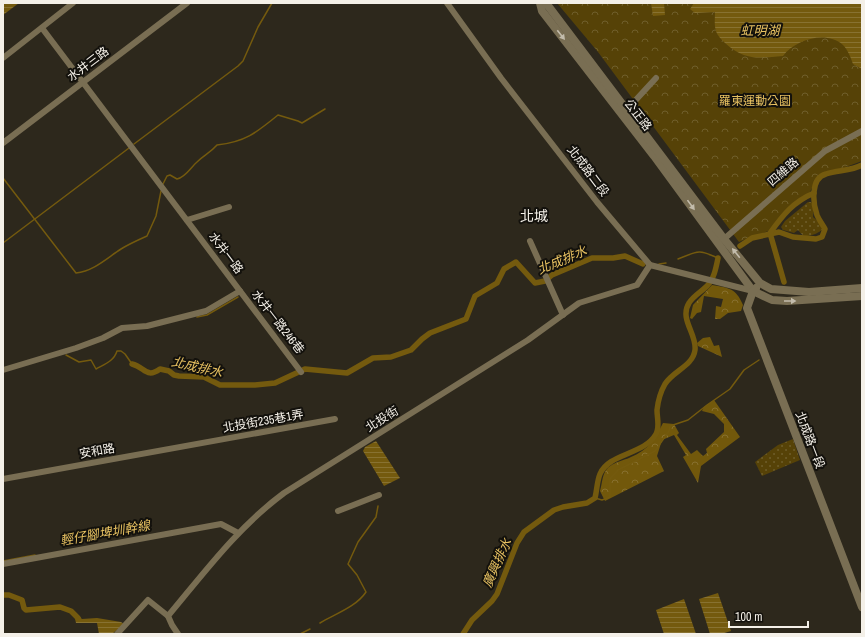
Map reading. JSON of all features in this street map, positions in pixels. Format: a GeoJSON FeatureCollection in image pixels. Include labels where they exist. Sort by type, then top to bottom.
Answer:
{"type":"FeatureCollection","features":[{"type":"Feature","properties":{"kind":"street"},"geometry":{"type":"LineString","coordinates":[[3,58],[73,3]]}},
{"type":"Feature","properties":{"kind":"street","name":"水井三路"},"geometry":{"type":"LineString","coordinates":[[3,143],[187,3]]}},
{"type":"Feature","properties":{"kind":"street","name":"北成路二段"},"geometry":{"type":"LineString","coordinates":[[447,3],[502,78],[597,202],[650,265]]}},
{"type":"Feature","properties":{"kind":"street","name":"公正路"},"geometry":{"type":"LineString","coordinates":[[540,3],[542,11],[624,111]]}},
{"type":"Feature","properties":{"kind":"street","name":"公正路"},"geometry":{"type":"LineString","coordinates":[[546,3],[721,241],[754,291],[772,300],[787,302],[862,296]]}},
{"type":"Feature","properties":{"kind":"street","name":"水井一路"},"geometry":{"type":"LineString","coordinates":[[3,370],[76,348],[103,338],[122,328],[147,326],[206,311],[240,291],[42,28]]}},
{"type":"Feature","properties":{"kind":"street"},"geometry":{"type":"LineString","coordinates":[[624,111],[656,78]]}},
{"type":"Feature","properties":{"kind":"street","name":"四維路"},"geometry":{"type":"LineString","coordinates":[[721,241],[825,151],[862,131]]}},
{"type":"Feature","properties":{"kind":"street"},"geometry":{"type":"LineString","coordinates":[[187,220],[229,207]]}},
{"type":"Feature","properties":{"kind":"street"},"geometry":{"type":"LineString","coordinates":[[530,241],[563,315]]}},
{"type":"Feature","properties":{"kind":"street","name":"公正路"},"geometry":{"type":"LineString","coordinates":[[721,241],[760,283]]}},
{"type":"Feature","properties":{"kind":"street"},"geometry":{"type":"LineString","coordinates":[[650,265],[754,291]]}},
{"type":"Feature","properties":{"kind":"street","name":"北投街"},"geometry":{"type":"LineString","coordinates":[[168,616],[238,533],[284,493],[528,340],[579,303],[637,285],[650,265]]}},
{"type":"Feature","properties":{"kind":"street"},"geometry":{"type":"LineString","coordinates":[[760,283],[771,289],[809,292],[862,288]]}},
{"type":"Feature","properties":{"kind":"street","name":"北成路一段"},"geometry":{"type":"LineString","coordinates":[[760,283],[754,291],[747,308],[862,607]]}},
{"type":"Feature","properties":{"kind":"street","name":"水井一路246巷"},"geometry":{"type":"LineString","coordinates":[[240,291],[300,370]]}},
{"type":"Feature","properties":{"kind":"street","name":"北投街235巷1弄"},"geometry":{"type":"LineString","coordinates":[[195,444],[335,419]]}},
{"type":"Feature","properties":{"kind":"street","name":"安和路"},"geometry":{"type":"LineString","coordinates":[[3,479],[195,444]]}},
{"type":"Feature","properties":{"kind":"street"},"geometry":{"type":"LineString","coordinates":[[338,511],[379,494]]}},
{"type":"Feature","properties":{"kind":"street"},"geometry":{"type":"LineString","coordinates":[[3,564],[221,524],[238,533]]}},
{"type":"Feature","properties":{"kind":"street"},"geometry":{"type":"LineString","coordinates":[[117,634],[148,600],[168,616],[178,634]]}},
{"type":"Feature","properties":{"kind":"green space","name":"羅東運動公園"},"geometry":{"type":"Polygon","coordinates":[[[557,3],[862,3],[862,161],[835,171],[818,175],[810,192],[785,212],[773,229],[739,242],[598,52],[557,3]]]}},
{"type":"Feature","properties":{"kind":"green space"},"geometry":{"type":"Polygon","coordinates":[[[808,202],[811,202],[814,205],[813,217],[821,224],[823,229],[808,236],[802,235],[798,230],[794,233],[783,230],[781,227],[785,221],[808,202]]]}},
{"type":"Feature","properties":{"kind":"green space"},"geometry":{"type":"Polygon","coordinates":[[[712,285],[727,288],[735,292],[743,305],[741,311],[728,313],[720,319],[715,319],[716,306],[721,307],[723,299],[704,296],[701,312],[697,313],[692,319],[690,318],[693,305],[712,285]]]}},
{"type":"Feature","properties":{"kind":"green space"},"geometry":{"type":"Polygon","coordinates":[[[710,337],[714,346],[719,345],[722,357],[698,346],[697,343],[703,338],[710,337]]]}},
{"type":"Feature","properties":{"kind":"green space"},"geometry":{"type":"Polygon","coordinates":[[[714,400],[740,437],[701,466],[698,483],[683,457],[686,455],[674,435],[662,440],[657,456],[664,471],[605,501],[600,491],[605,472],[608,467],[642,451],[654,439],[663,423],[674,424],[679,433],[677,435],[691,454],[697,450],[703,456],[707,453],[706,449],[724,432],[724,424],[714,414],[702,411],[704,407],[714,400]]]}},
{"type":"Feature","properties":{"kind":"green space"},"geometry":{"type":"Polygon","coordinates":[[[793,439],[800,460],[762,476],[755,462],[778,445],[793,439]]]}},
{"type":"Feature","properties":{"kind":"water"},"geometry":{"type":"Polygon","coordinates":[[[3,3],[19,3],[3,15],[3,3]]]}},
{"type":"Feature","properties":{"kind":"water"},"geometry":{"type":"Polygon","coordinates":[[[651,3],[664,3],[665,15],[653,16],[651,3]]]}},
{"type":"Feature","properties":{"kind":"water","name":"虹明湖"},"geometry":{"type":"Polygon","coordinates":[[[694,3],[862,3],[862,69],[853,64],[843,45],[828,38],[811,39],[795,45],[783,56],[759,58],[746,56],[732,49],[718,36],[715,26],[715,12],[695,13],[690,9],[694,3]]]}},
{"type":"Feature","properties":{"kind":"water"},"geometry":{"type":"Polygon","coordinates":[[[376,441],[400,478],[384,486],[363,451],[365,447],[376,441]]]}},
{"type":"Feature","properties":{"kind":"water"},"geometry":{"type":"Polygon","coordinates":[[[718,593],[731,631],[721,634],[710,634],[699,599],[718,593]]]}},
{"type":"Feature","properties":{"kind":"water"},"geometry":{"type":"Polygon","coordinates":[[[684,599],[696,634],[664,634],[656,610],[684,599]]]}},
{"type":"Feature","properties":{"kind":"water"},"geometry":{"type":"Polygon","coordinates":[[[73,610],[82,619],[97,618],[121,622],[124,624],[112,634],[99,634],[97,623],[76,623],[73,610]]]}},
{"type":"Feature","properties":{"kind":"waterway"},"geometry":{"type":"LineString","coordinates":[[134,144],[243,61],[258,27],[272,3]]}},
{"type":"Feature","properties":{"kind":"waterway"},"geometry":{"type":"LineString","coordinates":[[163,184],[167,176],[170,175],[177,179],[183,176],[194,164],[217,145],[235,142],[250,136],[278,115],[302,123],[325,109]]}},
{"type":"Feature","properties":{"kind":"waterway"},"geometry":{"type":"LineString","coordinates":[[3,243],[129,148]]}},
{"type":"Feature","properties":{"kind":"waterway"},"geometry":{"type":"LineString","coordinates":[[740,246],[752,238],[779,232],[793,237],[816,239],[822,237],[825,229],[817,215],[814,205],[814,192],[817,181],[821,176],[826,174],[862,165]]}},
{"type":"Feature","properties":{"kind":"waterway"},"geometry":{"type":"LineString","coordinates":[[3,178],[76,273],[89,270],[124,247],[147,236],[156,216],[161,191]]}},
{"type":"Feature","properties":{"kind":"waterway"},"geometry":{"type":"LineString","coordinates":[[784,282],[770,233],[779,220],[794,205],[814,193]]}},
{"type":"Feature","properties":{"kind":"waterway","name":"北成排水"},"geometry":{"type":"LineString","coordinates":[[678,259],[698,252],[706,253],[718,258]]}},
{"type":"Feature","properties":{"kind":"waterway","name":"北成排水"},"geometry":{"type":"LineString","coordinates":[[132,364],[148,373],[152,373],[160,369],[169,371],[174,375],[179,376],[204,377],[220,385],[255,385],[275,383],[305,369],[347,373],[373,358],[391,357],[411,350],[430,333],[466,319],[475,296],[497,283],[504,269],[516,262],[535,283],[545,281],[552,275],[592,258],[613,258],[625,256],[643,264]]}},
{"type":"Feature","properties":{"kind":"waterway","name":"廣興排水"},"geometry":{"type":"LineString","coordinates":[[463,634],[472,620],[492,601],[497,594],[517,543],[524,532],[554,510],[587,503],[595,498],[599,477],[604,467],[651,441],[656,434],[658,425],[657,407],[665,384],[691,360],[695,350],[694,338],[687,321],[686,309],[695,296],[707,286],[711,280],[718,258]]}},
{"type":"Feature","properties":{"kind":"waterway","name":"北成排水"},"geometry":{"type":"LineString","coordinates":[[659,264],[666,263]]}},
{"type":"Feature","properties":{"kind":"waterway"},"geometry":{"type":"LineString","coordinates":[[197,317],[207,315],[238,297]]}},
{"type":"Feature","properties":{"kind":"waterway","name":"北成排水"},"geometry":{"type":"LineString","coordinates":[[66,355],[79,362],[91,360],[96,369],[111,360],[117,351],[121,351],[132,364]]}},
{"type":"Feature","properties":{"kind":"waterway"},"geometry":{"type":"LineString","coordinates":[[595,498],[602,500],[610,497],[610,479],[618,470],[655,451],[669,431],[670,426],[688,420],[730,389],[744,370],[759,360]]}},
{"type":"Feature","properties":{"kind":"waterway"},"geometry":{"type":"LineString","coordinates":[[320,623],[357,602],[366,592],[357,575],[348,564],[358,542],[376,517],[378,506]]}},
{"type":"Feature","properties":{"kind":"waterway","name":"輕仔腳埤圳幹線"},"geometry":{"type":"LineString","coordinates":[[3,561],[35,555]]}},
{"type":"Feature","properties":{"kind":"waterway"},"geometry":{"type":"LineString","coordinates":[[3,595],[9,595],[22,600],[26,610],[60,607],[71,611],[78,618]]}},
{"type":"Feature","properties":{"kind":"waterway"},"geometry":{"type":"LineString","coordinates":[[300,634],[310,629]]}},
{"type":"Feature","properties":{"kind":"district","name":"北城"},"geometry":{"type":"Point","coordinates":[534,216]}}]}
